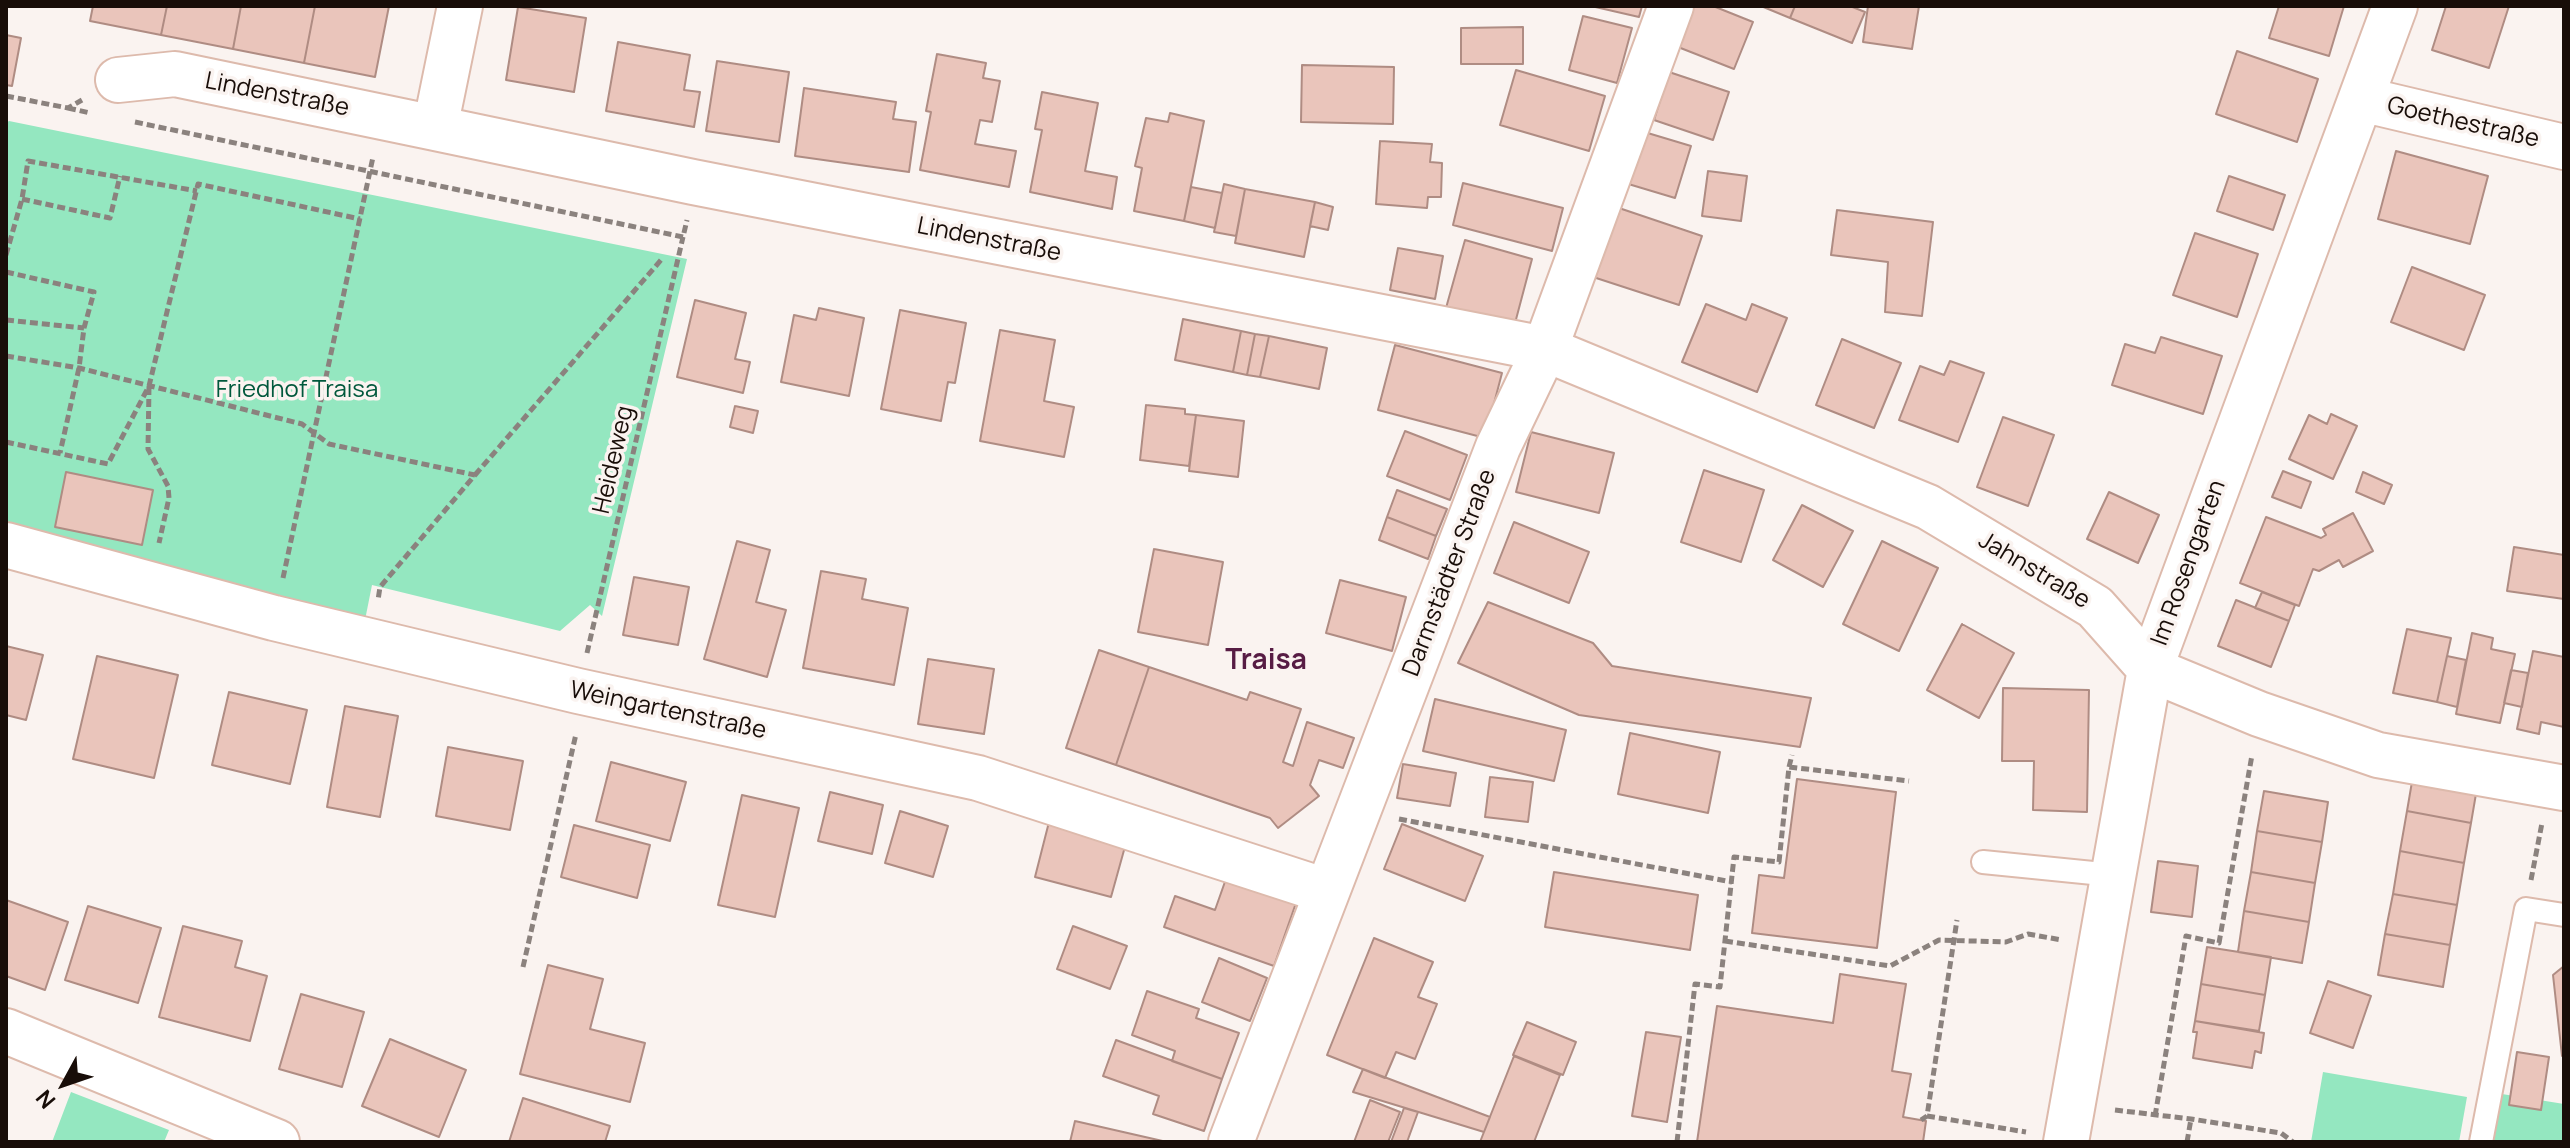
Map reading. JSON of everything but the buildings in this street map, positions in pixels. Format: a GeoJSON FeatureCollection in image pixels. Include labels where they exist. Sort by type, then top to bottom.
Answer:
{"type":"FeatureCollection","features":[{"type":"Feature","properties":{"kind":"street"},"geometry":{"type":"LineString","coordinates":[[435,128],[460,6]]}},
{"type":"Feature","properties":{"kind":"street","name":"Darmstädter Straße"},"geometry":{"type":"LineString","coordinates":[[1231,1142],[1498,447],[1545,349],[1671,6]]}},
{"type":"Feature","properties":{"kind":"street","name":"Im Rosengarten"},"geometry":{"type":"LineString","coordinates":[[2069,1128],[2150,669],[2395,6]]}},
{"type":"Feature","properties":{"kind":"street","name":"Lindenstraße"},"geometry":{"type":"LineString","coordinates":[[114,105],[175,74],[693,182],[1545,349]]}},
{"type":"Feature","properties":{"kind":"street","name":"Goethestraße"},"geometry":{"type":"LineString","coordinates":[[2361,99],[2564,147]]}},
{"type":"Feature","properties":{"kind":"street","name":"Jahnstraße"},"geometry":{"type":"LineString","coordinates":[[1545,349],[1928,507],[2095,607],[2150,669],[2259,714],[2378,755],[2556,786]]}},
{"type":"Feature","properties":{"kind":"street","name":"Weingartenstraße"},"geometry":{"type":"LineString","coordinates":[[6,545],[274,618],[582,692],[978,778],[1326,891]]}},
{"type":"Feature","properties":{"kind":"street"},"geometry":{"type":"LineString","coordinates":[[6,1031],[277,1142]]}},
{"type":"Feature","properties":{"kind":"lane"},"geometry":{"type":"LineString","coordinates":[[1983,862],[2113,875]]}},
{"type":"Feature","properties":{"kind":"lane"},"geometry":{"type":"LineString","coordinates":[[2481,1142],[2526,909],[2564,915]]}},
{"type":"Feature","properties":{"kind":"path"},"geometry":{"type":"LineString","coordinates":[[6,96],[68,108],[114,105],[683,237]]}},
{"type":"Feature","properties":{"kind":"path"},"geometry":{"type":"LineString","coordinates":[[68,108],[114,105]]}},
{"type":"Feature","properties":{"kind":"path"},"geometry":{"type":"LineString","coordinates":[[6,255],[22,199],[28,161],[197,191]]}},
{"type":"Feature","properties":{"kind":"path"},"geometry":{"type":"LineString","coordinates":[[22,199],[110,218],[120,176]]}},
{"type":"Feature","properties":{"kind":"path"},"geometry":{"type":"LineString","coordinates":[[274,618],[369,180]]}},
{"type":"Feature","properties":{"kind":"path","name":"Heideweg"},"geometry":{"type":"LineString","coordinates":[[523,967],[693,182]]}},
{"type":"Feature","properties":{"kind":"path"},"geometry":{"type":"LineString","coordinates":[[151,583],[169,498],[168,486],[148,449],[149,386],[198,184],[360,219]]}},
{"type":"Feature","properties":{"kind":"path"},"geometry":{"type":"LineString","coordinates":[[371,641],[380,587],[661,260]]}},
{"type":"Feature","properties":{"kind":"path"},"geometry":{"type":"LineString","coordinates":[[6,272],[94,292],[60,453]]}},
{"type":"Feature","properties":{"kind":"path"},"geometry":{"type":"LineString","coordinates":[[6,320],[84,328]]}},
{"type":"Feature","properties":{"kind":"path"},"geometry":{"type":"LineString","coordinates":[[6,356],[79,368],[302,424],[329,444],[475,475]]}},
{"type":"Feature","properties":{"kind":"path"},"geometry":{"type":"LineString","coordinates":[[6,442],[108,464],[149,386]]}},
{"type":"Feature","properties":{"kind":"path"},"geometry":{"type":"LineString","coordinates":[[2155,1116],[2186,936],[2219,943],[2259,714]]}},
{"type":"Feature","properties":{"kind":"path"},"geometry":{"type":"LineString","coordinates":[[1677,1142],[1695,984],[1720,987],[1734,857],[1779,862],[1792,755]]}},
{"type":"Feature","properties":{"kind":"path"},"geometry":{"type":"LineString","coordinates":[[1789,767],[1909,781]]}},
{"type":"Feature","properties":{"kind":"path"},"geometry":{"type":"LineString","coordinates":[[2526,909],[2556,786]]}},
{"type":"Feature","properties":{"kind":"path"},"geometry":{"type":"LineString","coordinates":[[1357,811],[1732,882]]}},
{"type":"Feature","properties":{"kind":"path"},"geometry":{"type":"LineString","coordinates":[[1957,920],[1924,1118],[2069,1128],[2155,1116],[2281,1133],[2293,1142]]}},
{"type":"Feature","properties":{"kind":"path"},"geometry":{"type":"LineString","coordinates":[[1725,941],[1890,966],[1939,940],[2006,942],[2028,934],[2101,948]]}},
{"type":"Feature","properties":{"kind":"path"},"geometry":{"type":"LineString","coordinates":[[2187,1142],[2191,1119]]}},
{"type":"Feature","properties":{"kind":"green space","name":"Friedhof Traisa"},"geometry":{"type":"Polygon","coordinates":[[[9,121],[687,259],[602,616],[590,605],[560,631],[372,585],[365,620],[6,527],[6,123],[9,121]]]}},
{"type":"Feature","properties":{"kind":"green space"},"geometry":{"type":"Polygon","coordinates":[[[2323,1072],[2467,1097],[2459,1142],[2311,1142],[2323,1072]]]}},
{"type":"Feature","properties":{"kind":"green space"},"geometry":{"type":"Polygon","coordinates":[[[71,1092],[169,1130],[164,1142],[52,1142],[71,1092]]]}},
{"type":"Feature","properties":{"kind":"green space"},"geometry":{"type":"Polygon","coordinates":[[[2502,1094],[2564,1104],[2564,1142],[2493,1142],[2502,1094]]]}},
{"type":"Feature","properties":{"kind":"district","name":"Traisa"},"geometry":{"type":"Point","coordinates":[1266,661]}}]}
